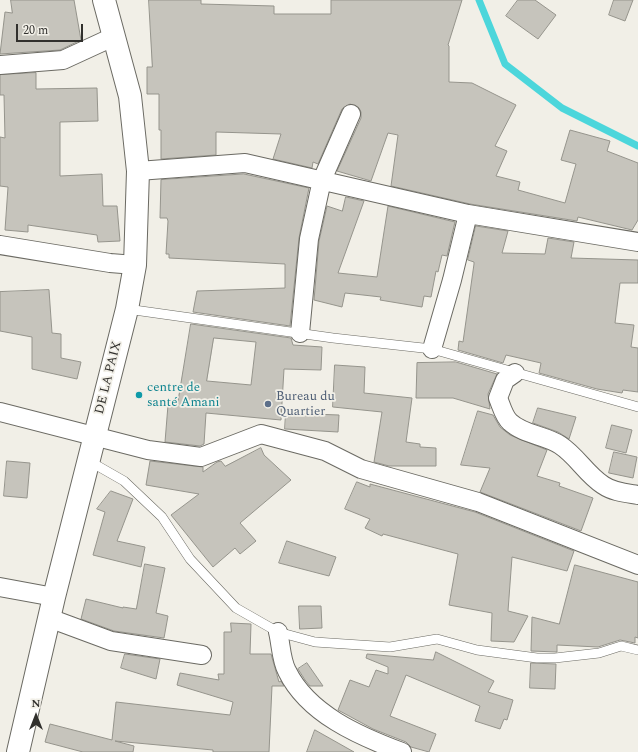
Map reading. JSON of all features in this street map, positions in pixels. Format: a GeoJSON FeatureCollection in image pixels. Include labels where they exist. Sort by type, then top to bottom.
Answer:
{"type":"FeatureCollection","features":[{"type":"Feature","properties":{"kind":"street","name":"DE LA PAIX"},"geometry":{"type":"LineString","coordinates":[[18,752],[54,597],[127,309],[135,265],[138,171],[130,96],[104,0]]}},
{"type":"Feature","properties":{"kind":"street"},"geometry":{"type":"LineString","coordinates":[[0,65],[63,60],[113,36]]}},
{"type":"Feature","properties":{"kind":"street"},"geometry":{"type":"LineString","coordinates":[[300,333],[308,245],[322,180],[350,114]]}},
{"type":"Feature","properties":{"kind":"street"},"geometry":{"type":"LineString","coordinates":[[138,171],[245,163],[468,214],[638,242]]}},
{"type":"Feature","properties":{"kind":"street"},"geometry":{"type":"LineString","coordinates":[[432,349],[452,280],[468,214]]}},
{"type":"Feature","properties":{"kind":"street"},"geometry":{"type":"LineString","coordinates":[[0,244],[110,263],[135,265]]}},
{"type":"Feature","properties":{"kind":"street"},"geometry":{"type":"LineString","coordinates":[[514,373],[505,380],[498,398],[508,421],[517,428],[560,444],[578,459],[587,471],[603,485],[618,492],[638,495]]}},
{"type":"Feature","properties":{"kind":"street"},"geometry":{"type":"LineString","coordinates":[[0,412],[148,450],[201,457],[260,434],[325,452],[361,469],[478,502],[638,565]]}},
{"type":"Feature","properties":{"kind":"street"},"geometry":{"type":"LineString","coordinates":[[0,588],[54,597]]}},
{"type":"Feature","properties":{"kind":"street"},"geometry":{"type":"LineString","coordinates":[[49,618],[111,640],[202,655]]}},
{"type":"Feature","properties":{"kind":"street"},"geometry":{"type":"LineString","coordinates":[[278,632],[286,670],[309,703],[350,730],[402,752]]}},
{"type":"Feature","properties":{"kind":"lane"},"geometry":{"type":"LineString","coordinates":[[127,309],[300,333],[432,349],[638,407]]}},
{"type":"Feature","properties":{"kind":"lane"},"geometry":{"type":"LineString","coordinates":[[89,461],[124,481],[162,517],[190,559],[236,608],[278,632],[315,642],[383,647],[437,639],[477,650],[537,658],[555,658],[599,653],[621,646],[638,650]]}},
{"type":"Feature","properties":{"kind":"building"},"geometry":{"type":"Polygon","coordinates":[[[11,0],[74,0],[81,40],[60,50],[0,54],[5,12],[12,13],[11,0]]]}},
{"type":"Feature","properties":{"kind":"building"},"geometry":{"type":"Polygon","coordinates":[[[149,0],[201,0],[201,4],[274,6],[274,14],[331,14],[331,0],[462,0],[448,45],[449,82],[472,83],[516,105],[495,146],[507,151],[496,176],[520,182],[518,190],[565,203],[576,164],[561,160],[570,130],[610,141],[607,151],[638,163],[638,220],[632,230],[578,217],[577,221],[470,204],[391,186],[398,135],[388,133],[371,181],[337,171],[361,118],[359,108],[350,104],[342,109],[318,164],[313,162],[312,168],[273,159],[281,134],[216,132],[216,155],[161,159],[159,94],[147,94],[147,67],[152,67],[149,0]]]}},
{"type":"Feature","properties":{"kind":"building"},"geometry":{"type":"Polygon","coordinates":[[[518,0],[535,0],[556,15],[538,39],[506,16],[518,0]]]}},
{"type":"Feature","properties":{"kind":"building"},"geometry":{"type":"Polygon","coordinates":[[[614,0],[633,0],[625,21],[609,15],[614,0]]]}},
{"type":"Feature","properties":{"kind":"building"},"geometry":{"type":"Polygon","coordinates":[[[36,73],[36,89],[97,88],[98,121],[60,122],[60,176],[102,174],[103,206],[117,206],[120,241],[98,242],[97,235],[28,225],[28,232],[5,230],[8,187],[0,186],[0,137],[5,138],[4,95],[0,95],[0,75],[36,73]]]}},
{"type":"Feature","properties":{"kind":"building"},"geometry":{"type":"Polygon","coordinates":[[[244,174],[309,188],[299,238],[290,326],[193,312],[197,291],[285,288],[285,264],[169,258],[169,254],[166,254],[168,221],[167,218],[160,218],[161,180],[244,174]]]}},
{"type":"Feature","properties":{"kind":"building"},"geometry":{"type":"Polygon","coordinates":[[[346,197],[364,201],[338,273],[377,277],[388,206],[455,222],[447,256],[442,255],[438,272],[436,271],[431,297],[424,296],[422,307],[380,300],[381,297],[345,293],[342,307],[314,300],[319,241],[327,206],[342,211],[346,197]]]}},
{"type":"Feature","properties":{"kind":"building"},"geometry":{"type":"Polygon","coordinates":[[[476,226],[508,231],[502,253],[545,254],[548,238],[574,242],[571,258],[638,260],[638,283],[620,283],[615,323],[634,325],[631,347],[638,348],[638,392],[623,390],[622,393],[597,389],[539,373],[541,363],[506,355],[503,363],[458,350],[459,341],[463,342],[474,264],[474,262],[468,260],[476,226]]]}},
{"type":"Feature","properties":{"kind":"building"},"geometry":{"type":"Polygon","coordinates":[[[49,290],[52,333],[61,334],[61,358],[81,362],[77,379],[32,369],[32,337],[0,331],[0,292],[49,290]]]}},
{"type":"Feature","properties":{"kind":"building"},"geometry":{"type":"Polygon","coordinates":[[[191,324],[291,338],[293,345],[322,347],[321,370],[284,369],[281,420],[206,413],[204,444],[200,446],[165,442],[168,405],[177,405],[191,324]],[[214,338],[207,381],[251,385],[256,342],[214,338]]]}},
{"type":"Feature","properties":{"kind":"building"},"geometry":{"type":"Polygon","coordinates":[[[456,362],[497,374],[488,394],[490,409],[453,398],[416,398],[417,363],[456,362]]]}},
{"type":"Feature","properties":{"kind":"building"},"geometry":{"type":"Polygon","coordinates":[[[335,365],[365,367],[364,393],[412,398],[406,442],[420,444],[420,447],[436,448],[436,466],[389,466],[374,462],[382,412],[333,407],[335,365]]]}},
{"type":"Feature","properties":{"kind":"building"},"geometry":{"type":"Polygon","coordinates":[[[538,408],[576,417],[569,439],[558,432],[533,423],[538,408]]]}},
{"type":"Feature","properties":{"kind":"building"},"geometry":{"type":"Polygon","coordinates":[[[478,411],[493,415],[500,427],[510,435],[547,450],[537,476],[560,483],[559,486],[593,498],[581,531],[480,492],[490,468],[461,465],[478,411]]]}},
{"type":"Feature","properties":{"kind":"building"},"geometry":{"type":"Polygon","coordinates":[[[286,413],[339,415],[338,432],[285,429],[286,413]]]}},
{"type":"Feature","properties":{"kind":"building"},"geometry":{"type":"Polygon","coordinates":[[[612,425],[632,430],[626,453],[606,448],[612,425]]]}},
{"type":"Feature","properties":{"kind":"building"},"geometry":{"type":"Polygon","coordinates":[[[261,448],[264,455],[291,480],[240,523],[256,541],[240,554],[235,548],[213,567],[171,515],[199,494],[146,485],[150,461],[203,467],[203,472],[217,462],[221,461],[225,466],[261,448]]]}},
{"type":"Feature","properties":{"kind":"building"},"geometry":{"type":"Polygon","coordinates":[[[614,452],[637,457],[633,478],[609,473],[614,452]]]}},
{"type":"Feature","properties":{"kind":"building"},"geometry":{"type":"Polygon","coordinates":[[[7,461],[30,463],[27,498],[4,496],[7,461]]]}},
{"type":"Feature","properties":{"kind":"building"},"geometry":{"type":"Polygon","coordinates":[[[357,482],[370,487],[370,484],[475,512],[574,551],[567,571],[512,557],[508,611],[528,616],[514,642],[491,641],[492,613],[449,605],[458,554],[383,534],[382,536],[365,528],[370,519],[345,509],[357,482]]]}},
{"type":"Feature","properties":{"kind":"building"},"geometry":{"type":"Polygon","coordinates":[[[111,491],[133,499],[117,541],[145,547],[141,567],[93,555],[105,512],[97,509],[111,491]]]}},
{"type":"Feature","properties":{"kind":"building"},"geometry":{"type":"Polygon","coordinates":[[[287,541],[336,557],[329,576],[279,563],[287,541]]]}},
{"type":"Feature","properties":{"kind":"building"},"geometry":{"type":"Polygon","coordinates":[[[145,564],[165,568],[156,613],[168,616],[164,638],[114,631],[81,619],[86,599],[123,608],[136,609],[145,564]]]}},
{"type":"Feature","properties":{"kind":"building"},"geometry":{"type":"Polygon","coordinates":[[[575,565],[638,582],[638,638],[635,637],[635,643],[620,640],[598,647],[557,645],[557,652],[531,651],[532,617],[559,624],[575,565]]]}},
{"type":"Feature","properties":{"kind":"building"},"geometry":{"type":"Polygon","coordinates":[[[299,606],[321,606],[322,628],[300,629],[299,606]]]}},
{"type":"Feature","properties":{"kind":"building"},"geometry":{"type":"Polygon","coordinates":[[[231,623],[251,624],[250,654],[271,654],[279,682],[281,681],[284,686],[272,686],[269,752],[213,752],[213,750],[115,741],[134,746],[133,752],[83,752],[45,742],[50,724],[112,740],[116,702],[230,715],[233,702],[177,685],[180,673],[219,680],[218,674],[224,674],[224,632],[231,632],[231,623]]]}},
{"type":"Feature","properties":{"kind":"building"},"geometry":{"type":"Polygon","coordinates":[[[436,652],[494,681],[488,692],[513,700],[507,720],[504,719],[500,729],[475,721],[480,706],[406,675],[390,716],[436,734],[429,752],[411,747],[406,742],[373,729],[338,710],[350,680],[369,687],[376,670],[388,674],[388,667],[366,658],[367,654],[433,660],[436,652]]]}},
{"type":"Feature","properties":{"kind":"building"},"geometry":{"type":"Polygon","coordinates":[[[125,654],[160,659],[156,679],[121,668],[125,654]]]}},
{"type":"Feature","properties":{"kind":"building"},"geometry":{"type":"Polygon","coordinates":[[[307,663],[323,686],[310,686],[305,680],[298,669],[307,663]]]}},
{"type":"Feature","properties":{"kind":"building"},"geometry":{"type":"Polygon","coordinates":[[[531,663],[556,664],[555,689],[530,688],[531,663]]]}},
{"type":"Feature","properties":{"kind":"building"},"geometry":{"type":"Polygon","coordinates":[[[315,730],[354,752],[307,752],[315,730]]]}},
{"type":"Feature","properties":{"kind":"waterway"},"geometry":{"type":"LineString","coordinates":[[479,0],[505,64],[562,108],[638,146]]}},
{"type":"Feature","properties":{"kind":"place","name":"centre de santé Amani"},"geometry":{"type":"Point","coordinates":[139,395]}},
{"type":"Feature","properties":{"kind":"place","name":"Bureau du Quartier"},"geometry":{"type":"Point","coordinates":[268,404]}}]}
